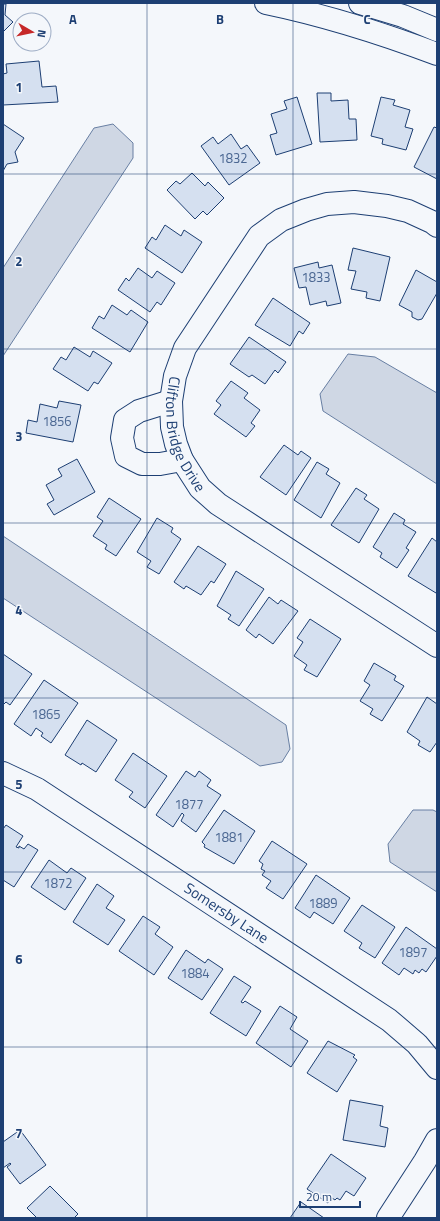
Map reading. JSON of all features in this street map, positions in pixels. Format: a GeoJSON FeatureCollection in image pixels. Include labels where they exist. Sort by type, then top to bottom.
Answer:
{"type":"FeatureCollection","features":[{"type":"Feature","properties":{"kind":"street"},"geometry":{"type":"LineString","coordinates":[[266,3],[367,29],[437,54]]}},
{"type":"Feature","properties":{"kind":"street"},"geometry":{"type":"LineString","coordinates":[[360,3],[403,16],[437,30]]}},
{"type":"Feature","properties":{"kind":"street","name":"Clifton Bridge Drive"},"geometry":{"type":"LineString","coordinates":[[437,226],[408,211],[387,206],[354,202],[327,204],[306,210],[281,220],[259,236],[185,348],[175,376],[171,401],[172,427],[176,444],[182,460],[200,488],[218,504],[437,646]]}},
{"type":"Feature","properties":{"kind":"street"},"geometry":{"type":"LineString","coordinates":[[171,401],[139,411],[125,420],[122,438],[126,456],[142,464],[160,464],[182,460]]}},
{"type":"Feature","properties":{"kind":"street","name":"Somersby Lane"},"geometry":{"type":"LineString","coordinates":[[3,774],[37,789],[390,1020],[417,1044],[434,1062]]}},
{"type":"Feature","properties":{"kind":"street"},"geometry":{"type":"LineString","coordinates":[[388,1218],[437,1140]]}},
{"type":"Feature","properties":{"kind":"shaded area"},"geometry":{"type":"Polygon","coordinates":[[[113,124],[133,143],[133,158],[3,356],[3,268],[94,128],[113,124]]]}},
{"type":"Feature","properties":{"kind":"shaded area"},"geometry":{"type":"Polygon","coordinates":[[[348,354],[375,357],[437,393],[437,484],[323,411],[320,394],[348,354]]]}},
{"type":"Feature","properties":{"kind":"shaded area"},"geometry":{"type":"Polygon","coordinates":[[[3,536],[286,725],[290,749],[282,762],[260,766],[3,598],[3,536]]]}},
{"type":"Feature","properties":{"kind":"shaded area"},"geometry":{"type":"Polygon","coordinates":[[[413,810],[433,810],[437,812],[437,892],[390,862],[388,844],[413,810]]]}},
{"type":"Feature","properties":{"kind":"building"},"geometry":{"type":"Polygon","coordinates":[[[3,4],[6,4],[5,15],[12,21],[12,23],[3,32],[3,4]]]}},
{"type":"Feature","properties":{"kind":"building"},"geometry":{"type":"Polygon","coordinates":[[[39,61],[42,87],[56,86],[58,102],[3,105],[3,74],[7,73],[6,64],[39,61]]]}},
{"type":"Feature","properties":{"kind":"building"},"geometry":{"type":"Polygon","coordinates":[[[317,93],[331,93],[331,101],[348,100],[349,119],[356,119],[357,140],[320,142],[317,93]]]}},
{"type":"Feature","properties":{"kind":"building"},"geometry":{"type":"Polygon","coordinates":[[[297,97],[312,144],[276,155],[270,135],[277,133],[271,114],[287,109],[284,101],[297,97]]]}},
{"type":"Feature","properties":{"kind":"building"},"geometry":{"type":"Polygon","coordinates":[[[381,97],[395,100],[393,105],[410,110],[405,127],[413,129],[406,150],[382,144],[383,139],[371,136],[381,97]]]}},
{"type":"Feature","properties":{"kind":"building"},"geometry":{"type":"Polygon","coordinates":[[[3,124],[24,138],[15,152],[18,162],[7,164],[3,171],[3,124]]]}},
{"type":"Feature","properties":{"kind":"building"},"geometry":{"type":"Polygon","coordinates":[[[434,127],[437,128],[437,179],[414,167],[434,127]]]}},
{"type":"Feature","properties":{"kind":"building"},"geometry":{"type":"Polygon","coordinates":[[[231,134],[241,149],[247,145],[260,163],[229,185],[201,146],[213,137],[218,144],[231,134]]]}},
{"type":"Feature","properties":{"kind":"building"},"geometry":{"type":"Polygon","coordinates":[[[192,173],[205,186],[208,182],[224,198],[207,215],[203,211],[195,219],[167,190],[176,181],[180,184],[192,173]]]}},
{"type":"Feature","properties":{"kind":"building"},"geometry":{"type":"Polygon","coordinates":[[[165,225],[181,236],[184,230],[202,242],[182,273],[145,248],[152,237],[156,240],[165,225]]]}},
{"type":"Feature","properties":{"kind":"building"},"geometry":{"type":"Polygon","coordinates":[[[353,248],[390,257],[380,301],[366,298],[367,292],[351,289],[356,271],[348,270],[353,248]]]}},
{"type":"Feature","properties":{"kind":"building"},"geometry":{"type":"Polygon","coordinates":[[[318,262],[319,268],[332,265],[341,303],[327,306],[326,301],[310,305],[306,287],[299,288],[294,268],[318,262]]]}},
{"type":"Feature","properties":{"kind":"building"},"geometry":{"type":"Polygon","coordinates":[[[138,268],[152,278],[157,271],[175,283],[161,305],[157,302],[150,312],[118,290],[126,278],[129,281],[138,268]]]}},
{"type":"Feature","properties":{"kind":"building"},"geometry":{"type":"Polygon","coordinates":[[[416,270],[437,282],[437,293],[422,319],[418,320],[412,317],[412,312],[399,305],[416,270]]]}},
{"type":"Feature","properties":{"kind":"building"},"geometry":{"type":"Polygon","coordinates":[[[273,298],[310,323],[303,334],[299,331],[290,346],[255,325],[273,298]]]}},
{"type":"Feature","properties":{"kind":"building"},"geometry":{"type":"Polygon","coordinates":[[[112,305],[127,315],[131,310],[148,322],[130,352],[92,328],[99,316],[104,319],[112,305]]]}},
{"type":"Feature","properties":{"kind":"building"},"geometry":{"type":"Polygon","coordinates":[[[249,337],[286,362],[278,373],[275,370],[265,384],[252,375],[249,377],[230,364],[249,337]]]}},
{"type":"Feature","properties":{"kind":"building"},"geometry":{"type":"Polygon","coordinates":[[[74,347],[90,357],[93,351],[112,363],[98,384],[94,382],[88,391],[53,369],[61,357],[66,360],[74,347]]]}},
{"type":"Feature","properties":{"kind":"building"},"geometry":{"type":"Polygon","coordinates":[[[231,381],[248,393],[244,398],[260,410],[251,423],[255,426],[246,437],[214,414],[221,405],[216,401],[231,381]]]}},
{"type":"Feature","properties":{"kind":"building"},"geometry":{"type":"Polygon","coordinates":[[[59,401],[81,405],[73,442],[26,433],[28,420],[37,422],[40,404],[57,408],[59,401]]]}},
{"type":"Feature","properties":{"kind":"building"},"geometry":{"type":"Polygon","coordinates":[[[284,445],[298,455],[301,451],[311,458],[286,495],[260,477],[284,445]]]}},
{"type":"Feature","properties":{"kind":"building"},"geometry":{"type":"Polygon","coordinates":[[[77,459],[95,492],[54,515],[47,504],[54,500],[46,485],[62,476],[58,469],[77,459]]]}},
{"type":"Feature","properties":{"kind":"building"},"geometry":{"type":"Polygon","coordinates":[[[317,462],[329,469],[326,474],[340,483],[321,518],[294,500],[317,462]]]}},
{"type":"Feature","properties":{"kind":"building"},"geometry":{"type":"Polygon","coordinates":[[[356,488],[367,495],[364,499],[379,509],[359,543],[331,525],[356,488]]]}},
{"type":"Feature","properties":{"kind":"building"},"geometry":{"type":"Polygon","coordinates":[[[109,498],[141,519],[116,556],[105,549],[107,545],[93,536],[103,521],[97,517],[109,498]]]}},
{"type":"Feature","properties":{"kind":"building"},"geometry":{"type":"Polygon","coordinates":[[[394,513],[405,520],[403,524],[416,532],[406,548],[409,550],[397,568],[380,557],[382,553],[373,547],[394,513]]]}},
{"type":"Feature","properties":{"kind":"building"},"geometry":{"type":"Polygon","coordinates":[[[157,518],[173,528],[171,532],[181,539],[159,574],[147,567],[151,561],[137,552],[157,518]]]}},
{"type":"Feature","properties":{"kind":"building"},"geometry":{"type":"Polygon","coordinates":[[[432,538],[437,542],[436,593],[408,576],[432,538]]]}},
{"type":"Feature","properties":{"kind":"building"},"geometry":{"type":"Polygon","coordinates":[[[198,546],[226,564],[214,583],[211,581],[201,595],[186,586],[184,589],[174,582],[198,546]]]}},
{"type":"Feature","properties":{"kind":"building"},"geometry":{"type":"Polygon","coordinates":[[[236,571],[264,589],[239,626],[228,619],[231,615],[217,606],[236,571]]]}},
{"type":"Feature","properties":{"kind":"building"},"geometry":{"type":"Polygon","coordinates":[[[269,597],[278,604],[281,600],[298,611],[273,644],[259,634],[256,638],[246,630],[269,597]]]}},
{"type":"Feature","properties":{"kind":"building"},"geometry":{"type":"Polygon","coordinates":[[[310,619],[341,639],[317,677],[304,670],[307,665],[294,656],[303,642],[297,638],[310,619]]]}},
{"type":"Feature","properties":{"kind":"building"},"geometry":{"type":"Polygon","coordinates":[[[3,654],[32,674],[10,705],[6,702],[4,704],[3,703],[3,654]]]}},
{"type":"Feature","properties":{"kind":"building"},"geometry":{"type":"Polygon","coordinates":[[[374,663],[396,676],[394,680],[404,686],[382,721],[370,714],[373,709],[360,701],[370,685],[364,681],[374,663]]]}},
{"type":"Feature","properties":{"kind":"building"},"geometry":{"type":"Polygon","coordinates":[[[44,680],[78,703],[51,743],[41,736],[43,733],[36,728],[31,736],[14,724],[44,680]]]}},
{"type":"Feature","properties":{"kind":"building"},"geometry":{"type":"Polygon","coordinates":[[[427,697],[437,704],[437,742],[430,752],[418,745],[420,741],[407,732],[427,697]]]}},
{"type":"Feature","properties":{"kind":"building"},"geometry":{"type":"Polygon","coordinates":[[[87,720],[117,740],[96,772],[65,755],[87,720]]]}},
{"type":"Feature","properties":{"kind":"building"},"geometry":{"type":"Polygon","coordinates":[[[133,753],[167,776],[145,808],[129,797],[133,792],[115,780],[133,753]]]}},
{"type":"Feature","properties":{"kind":"building"},"geometry":{"type":"Polygon","coordinates":[[[186,771],[195,777],[199,771],[211,780],[207,786],[221,795],[196,832],[181,821],[184,815],[182,813],[173,827],[156,815],[186,771]]]}},
{"type":"Feature","properties":{"kind":"building"},"geometry":{"type":"Polygon","coordinates":[[[224,810],[255,831],[234,864],[204,847],[205,845],[202,842],[224,810]]]}},
{"type":"Feature","properties":{"kind":"building"},"geometry":{"type":"Polygon","coordinates":[[[6,825],[23,836],[16,847],[19,848],[19,846],[24,849],[28,844],[38,850],[14,887],[3,880],[3,829],[6,825]]]}},
{"type":"Feature","properties":{"kind":"building"},"geometry":{"type":"Polygon","coordinates":[[[272,841],[307,864],[283,899],[266,888],[271,881],[262,875],[265,871],[261,869],[263,864],[259,861],[272,841]]]}},
{"type":"Feature","properties":{"kind":"building"},"geometry":{"type":"Polygon","coordinates":[[[49,860],[67,873],[71,868],[86,878],[65,910],[31,887],[49,860]]]}},
{"type":"Feature","properties":{"kind":"building"},"geometry":{"type":"Polygon","coordinates":[[[316,875],[350,898],[333,924],[314,912],[310,918],[295,908],[316,875]]]}},
{"type":"Feature","properties":{"kind":"building"},"geometry":{"type":"Polygon","coordinates":[[[97,884],[114,896],[106,908],[125,920],[108,945],[73,922],[97,884]]]}},
{"type":"Feature","properties":{"kind":"building"},"geometry":{"type":"Polygon","coordinates":[[[362,905],[395,927],[375,958],[359,948],[362,943],[344,931],[362,905]]]}},
{"type":"Feature","properties":{"kind":"building"},"geometry":{"type":"Polygon","coordinates":[[[143,916],[160,927],[155,934],[173,947],[154,975],[119,951],[143,916]]]}},
{"type":"Feature","properties":{"kind":"building"},"geometry":{"type":"Polygon","coordinates":[[[406,927],[437,949],[437,956],[426,972],[422,969],[419,973],[415,970],[413,974],[404,968],[399,975],[382,963],[406,927]]]}},
{"type":"Feature","properties":{"kind":"building"},"geometry":{"type":"Polygon","coordinates":[[[186,950],[205,963],[208,959],[223,969],[202,1000],[168,978],[186,950]]]}},
{"type":"Feature","properties":{"kind":"building"},"geometry":{"type":"Polygon","coordinates":[[[234,976],[251,987],[241,1002],[243,1003],[245,1001],[261,1011],[246,1036],[210,1013],[234,976]]]}},
{"type":"Feature","properties":{"kind":"building"},"geometry":{"type":"Polygon","coordinates":[[[280,1006],[297,1017],[290,1029],[308,1041],[291,1067],[256,1043],[280,1006]]]}},
{"type":"Feature","properties":{"kind":"building"},"geometry":{"type":"Polygon","coordinates":[[[328,1041],[355,1055],[353,1057],[357,1060],[337,1092],[307,1073],[328,1041]]]}},
{"type":"Feature","properties":{"kind":"building"},"geometry":{"type":"Polygon","coordinates":[[[350,1100],[383,1106],[380,1126],[388,1128],[385,1147],[343,1140],[350,1100]]]}},
{"type":"Feature","properties":{"kind":"building"},"geometry":{"type":"Polygon","coordinates":[[[20,1130],[46,1165],[20,1184],[7,1167],[11,1164],[10,1163],[3,1168],[3,1142],[20,1130]]]}},
{"type":"Feature","properties":{"kind":"building"},"geometry":{"type":"Polygon","coordinates":[[[331,1154],[366,1178],[354,1196],[346,1191],[340,1200],[337,1198],[335,1200],[329,1196],[328,1203],[307,1189],[331,1154]]]}},
{"type":"Feature","properties":{"kind":"building"},"geometry":{"type":"Polygon","coordinates":[[[50,1186],[78,1214],[74,1218],[37,1218],[27,1208],[50,1186]]]}},
{"type":"Feature","properties":{"kind":"building"},"geometry":{"type":"Polygon","coordinates":[[[301,1202],[324,1218],[290,1218],[301,1202]]]}}]}
